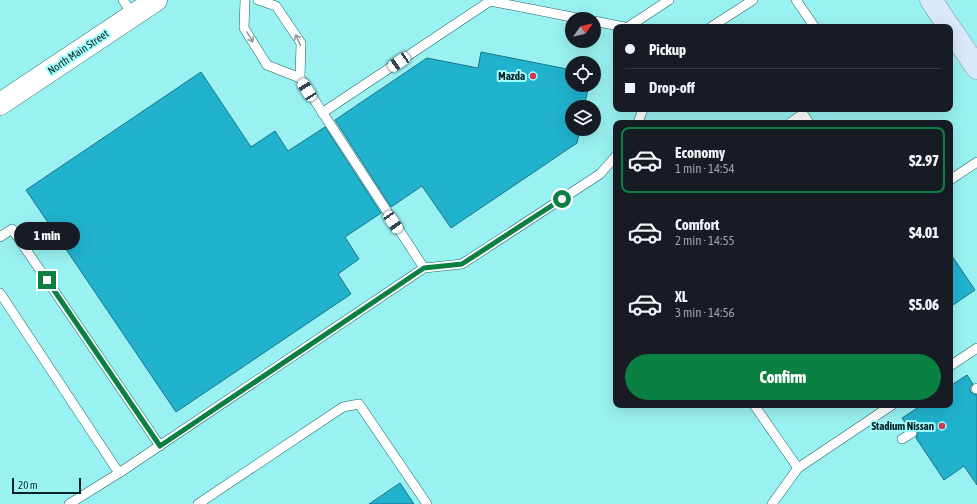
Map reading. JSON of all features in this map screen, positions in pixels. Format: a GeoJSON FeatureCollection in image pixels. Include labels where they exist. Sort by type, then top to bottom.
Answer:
{"type":"FeatureCollection","features":[{"type":"Feature","properties":{"kind":"main road","name":"North Main Street"},"geometry":{"type":"LineString","coordinates":[[0,104],[128,7],[156,0]]}},
{"type":"Feature","properties":{"kind":"main road"},"geometry":{"type":"LineString","coordinates":[[931,0],[947,24]]}},
{"type":"Feature","properties":{"kind":"main road"},"geometry":{"type":"LineString","coordinates":[[953,32],[977,68]]}},
{"type":"Feature","properties":{"kind":"lane"},"geometry":{"type":"LineString","coordinates":[[245,0],[244,28],[267,65],[300,78]]}},
{"type":"Feature","properties":{"kind":"lane"},"geometry":{"type":"LineString","coordinates":[[258,0],[276,6],[302,44],[300,78],[424,268]]}},
{"type":"Feature","properties":{"kind":"lane"},"geometry":{"type":"LineString","coordinates":[[633,24],[669,0]]}},
{"type":"Feature","properties":{"kind":"lane"},"geometry":{"type":"LineString","coordinates":[[716,24],[753,0]]}},
{"type":"Feature","properties":{"kind":"lane"},"geometry":{"type":"LineString","coordinates":[[796,0],[813,24]]}},
{"type":"Feature","properties":{"kind":"lane"},"geometry":{"type":"LineString","coordinates":[[322,113],[490,1],[565,16]]}},
{"type":"Feature","properties":{"kind":"lane"},"geometry":{"type":"LineString","coordinates":[[601,22],[613,25]]}},
{"type":"Feature","properties":{"kind":"lane"},"geometry":{"type":"LineString","coordinates":[[794,120],[803,114],[807,120]]}},
{"type":"Feature","properties":{"kind":"lane"},"geometry":{"type":"LineString","coordinates":[[69,504],[160,446],[424,268],[462,264],[600,174],[613,159]]}},
{"type":"Feature","properties":{"kind":"lane"},"geometry":{"type":"LineString","coordinates":[[953,178],[977,162]]}},
{"type":"Feature","properties":{"kind":"lane"},"geometry":{"type":"LineString","coordinates":[[0,237],[12,229],[160,446]]}},
{"type":"Feature","properties":{"kind":"lane"},"geometry":{"type":"LineString","coordinates":[[0,293],[119,473]]}},
{"type":"Feature","properties":{"kind":"lane"},"geometry":{"type":"LineString","coordinates":[[953,364],[977,348]]}},
{"type":"Feature","properties":{"kind":"lane"},"geometry":{"type":"LineString","coordinates":[[198,504],[343,407],[359,404],[427,504]]}},
{"type":"Feature","properties":{"kind":"lane"},"geometry":{"type":"LineString","coordinates":[[756,408],[798,468]]}},
{"type":"Feature","properties":{"kind":"lane"},"geometry":{"type":"LineString","coordinates":[[772,504],[798,468],[888,408]]}},
{"type":"Feature","properties":{"kind":"lane"},"geometry":{"type":"LineString","coordinates":[[902,440],[912,433]]}},
{"type":"Feature","properties":{"kind":"building"},"geometry":{"type":"Polygon","coordinates":[[[481,52],[565,69],[565,92],[587,92],[586,100],[565,100],[565,136],[578,136],[577,143],[451,228],[422,186],[391,207],[335,120],[427,58],[478,68],[481,52]]]}},
{"type":"Feature","properties":{"kind":"building"},"geometry":{"type":"Polygon","coordinates":[[[201,72],[251,147],[275,131],[288,151],[325,127],[381,213],[345,237],[359,259],[338,274],[351,294],[176,412],[26,190],[201,72]]]}},
{"type":"Feature","properties":{"kind":"building"},"geometry":{"type":"Polygon","coordinates":[[[953,257],[975,290],[953,305],[953,257]]]}},
{"type":"Feature","properties":{"kind":"building","name":"Stadium Nissan"},"geometry":{"type":"Polygon","coordinates":[[[967,375],[973,384],[970,387],[970,391],[977,395],[977,485],[964,466],[944,480],[916,438],[918,433],[917,430],[912,427],[909,428],[902,418],[917,408],[953,408],[953,384],[967,375]]]}},
{"type":"Feature","properties":{"kind":"building"},"geometry":{"type":"Polygon","coordinates":[[[400,483],[414,504],[369,504],[400,483]]]}},
{"type":"Feature","properties":{"kind":"place","name":"Mazda"},"geometry":{"type":"Point","coordinates":[533,76]}},
{"type":"Feature","properties":{"kind":"place","name":"Stadium Nissan"},"geometry":{"type":"Point","coordinates":[942,426]}},
{"type":"Feature","properties":{"kind":"route"},"geometry":{"type":"LineString","coordinates":[[47,280],[160,446],[424,268],[462,264],[562,199]]}}]}
